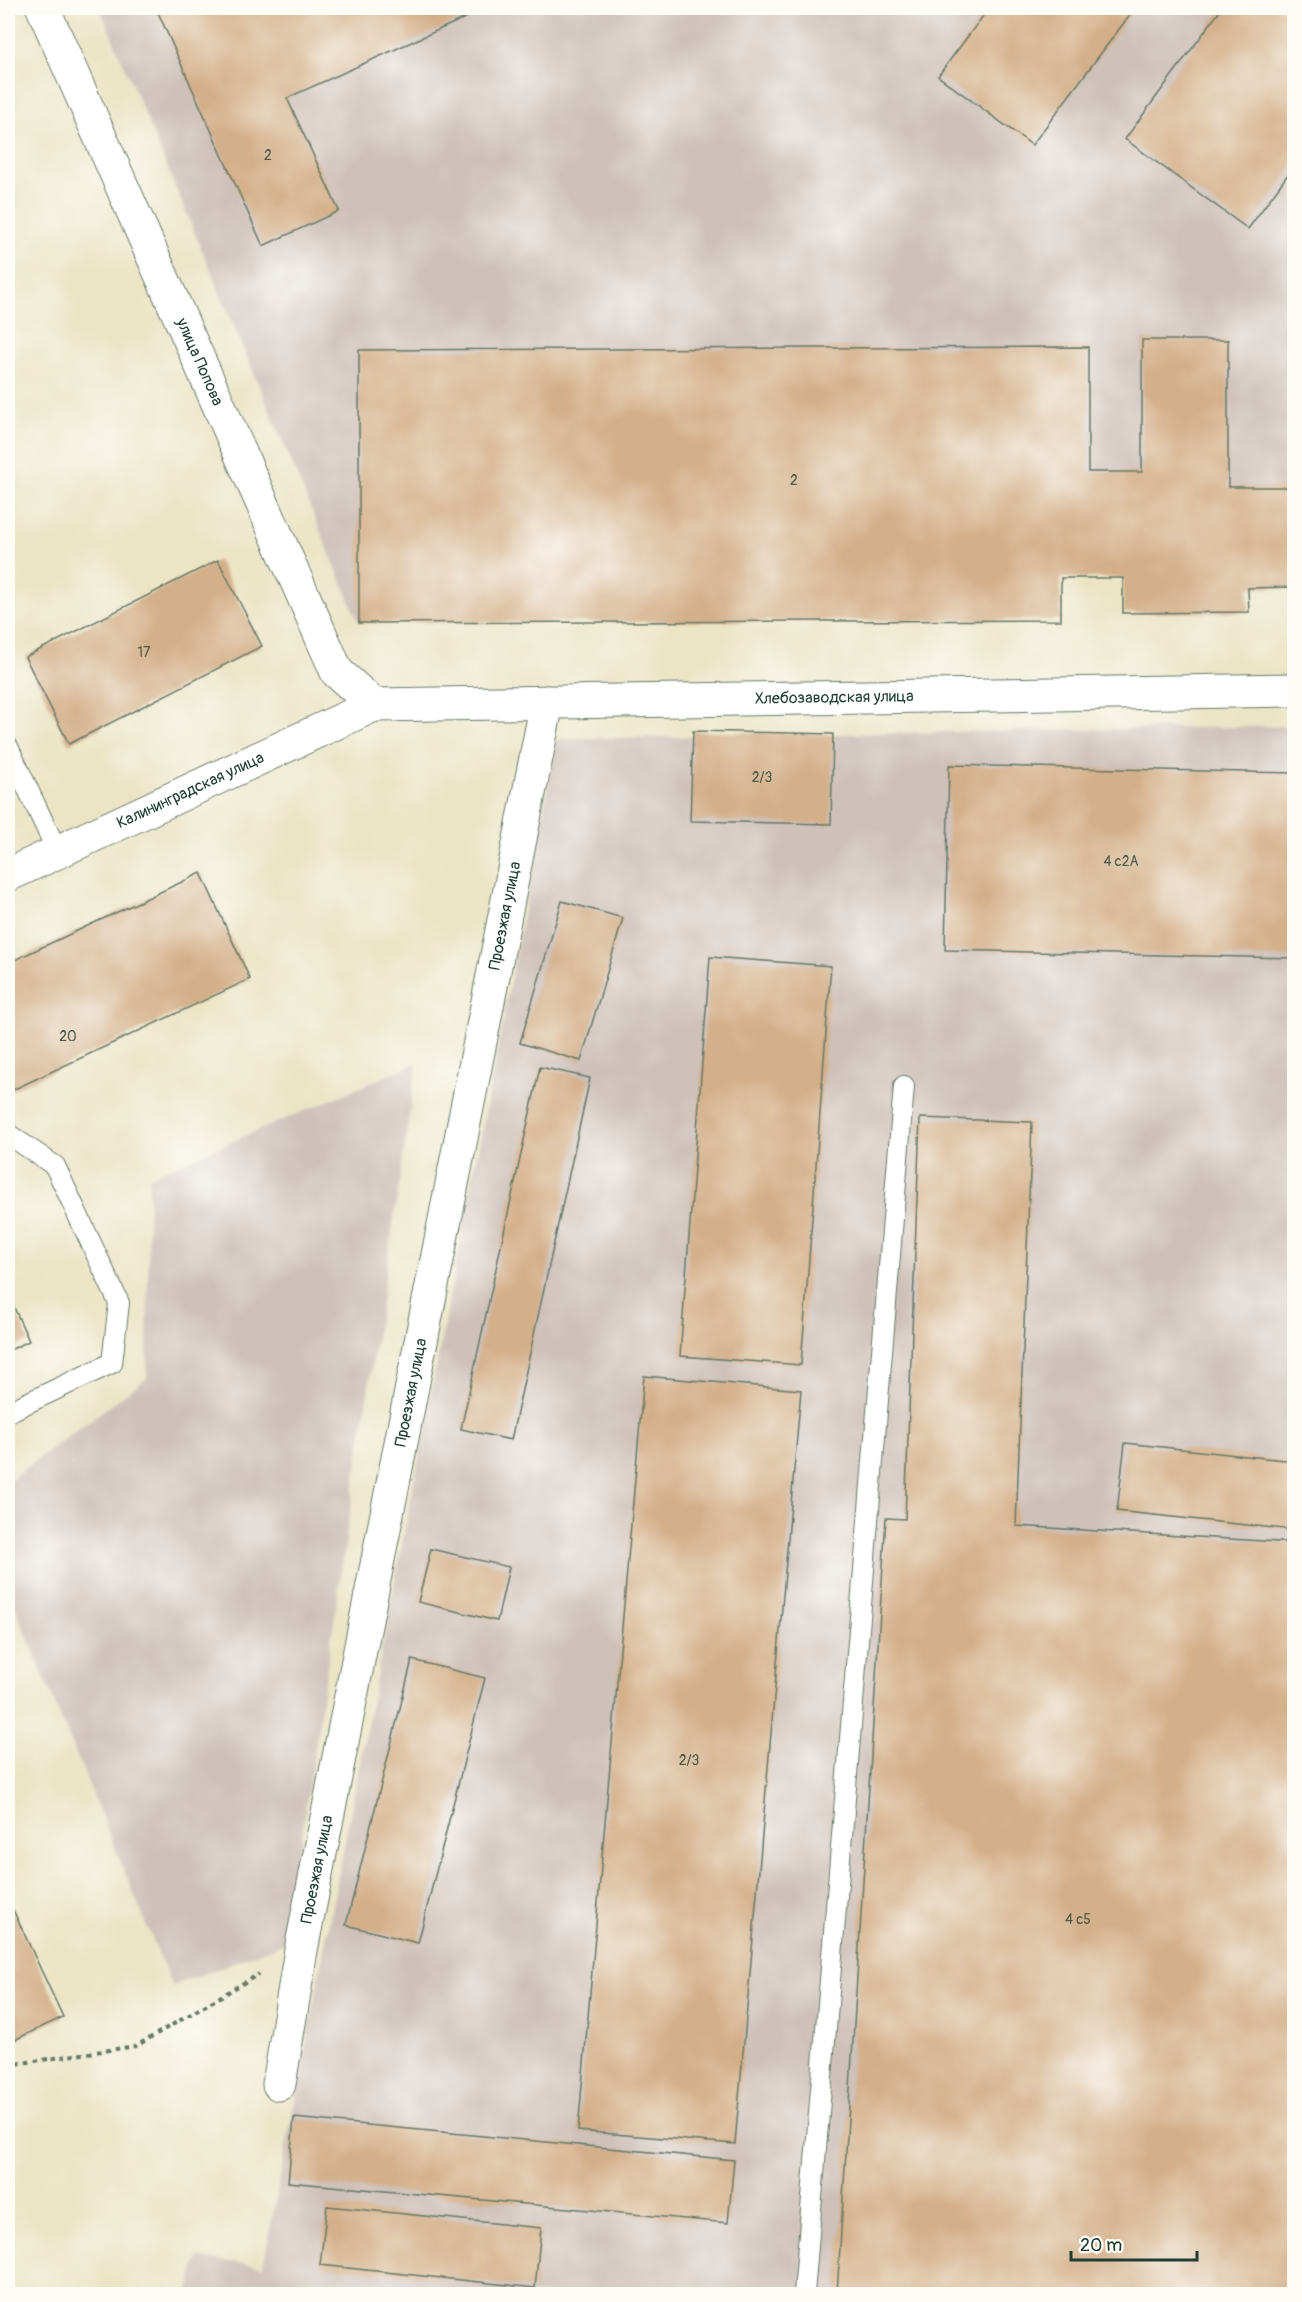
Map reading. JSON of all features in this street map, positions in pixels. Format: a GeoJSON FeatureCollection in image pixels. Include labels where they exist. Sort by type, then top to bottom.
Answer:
{"type":"FeatureCollection","features":[{"type":"Feature","properties":{"kind":"street","name":"улица Попова"},"geometry":{"type":"LineString","coordinates":[[43,8],[337,672],[374,705]]}},
{"type":"Feature","properties":{"kind":"street","name":"Хлебозаводская улица"},"geometry":{"type":"LineString","coordinates":[[374,705],[1294,690]]}},
{"type":"Feature","properties":{"kind":"street","name":"Проезжая улица"},"geometry":{"type":"LineString","coordinates":[[279,2084],[301,1950],[547,702]]}},
{"type":"Feature","properties":{"kind":"street","name":"Калининградская улица"},"geometry":{"type":"LineString","coordinates":[[8,874],[374,705]]}},
{"type":"Feature","properties":{"kind":"lane"},"geometry":{"type":"LineString","coordinates":[[8,747],[57,851]]}},
{"type":"Feature","properties":{"kind":"lane"},"geometry":{"type":"LineString","coordinates":[[804,2295],[904,1086]]}},
{"type":"Feature","properties":{"kind":"lane"},"geometry":{"type":"LineString","coordinates":[[8,1134],[55,1166],[119,1303],[112,1363],[8,1412]]}},
{"type":"Feature","properties":{"kind":"path"},"geometry":{"type":"LineString","coordinates":[[8,2065],[135,2046],[301,1950]]}},
{"type":"Feature","properties":{"kind":"shaded area"},"geometry":{"type":"Polygon","coordinates":[[[100,8],[1294,8],[1294,587],[1249,588],[1249,612],[1123,613],[1123,578],[1061,578],[359,623],[100,8]]]}},
{"type":"Feature","properties":{"kind":"shaded area"},"geometry":{"type":"Polygon","coordinates":[[[1294,726],[1294,2294],[188,2294],[198,2258],[263,2266],[557,739],[1294,726]]]}},
{"type":"Feature","properties":{"kind":"shaded area"},"geometry":{"type":"Polygon","coordinates":[[[417,1063],[286,1942],[172,1986],[8,1590],[8,1481],[147,1378],[149,1177],[417,1063]]]}},
{"type":"Feature","properties":{"kind":"building"},"geometry":{"type":"Polygon","coordinates":[[[156,8],[487,8],[287,98],[339,211],[263,246],[156,8]]]}},
{"type":"Feature","properties":{"kind":"building"},"geometry":{"type":"Polygon","coordinates":[[[873,8],[886,8],[881,14],[873,8]]]}},
{"type":"Feature","properties":{"kind":"building"},"geometry":{"type":"Polygon","coordinates":[[[989,8],[1135,8],[1032,145],[938,76],[989,8]]]}},
{"type":"Feature","properties":{"kind":"building"},"geometry":{"type":"Polygon","coordinates":[[[1222,8],[1294,8],[1294,166],[1248,229],[1125,139],[1222,8]]]}},
{"type":"Feature","properties":{"kind":"building"},"geometry":{"type":"Polygon","coordinates":[[[1142,340],[1228,340],[1228,487],[1294,487],[1294,587],[1248,588],[1249,612],[1123,613],[1123,578],[1061,578],[1061,620],[359,623],[359,350],[1088,347],[1088,472],[1142,472],[1142,340]]]}},
{"type":"Feature","properties":{"kind":"building"},"geometry":{"type":"Polygon","coordinates":[[[218,560],[262,646],[69,744],[25,657],[218,560]]]}},
{"type":"Feature","properties":{"kind":"building"},"geometry":{"type":"Polygon","coordinates":[[[693,731],[833,734],[831,824],[690,821],[693,731]]]}},
{"type":"Feature","properties":{"kind":"building"},"geometry":{"type":"Polygon","coordinates":[[[949,765],[1294,773],[1294,958],[945,950],[949,765]]]}},
{"type":"Feature","properties":{"kind":"building"},"geometry":{"type":"Polygon","coordinates":[[[201,873],[250,979],[8,1092],[8,963],[201,873]]]}},
{"type":"Feature","properties":{"kind":"building"},"geometry":{"type":"Polygon","coordinates":[[[562,901],[623,918],[581,1061],[520,1043],[562,901]]]}},
{"type":"Feature","properties":{"kind":"building"},"geometry":{"type":"Polygon","coordinates":[[[710,957],[831,966],[801,1365],[680,1356],[710,957]]]}},
{"type":"Feature","properties":{"kind":"building"},"geometry":{"type":"Polygon","coordinates":[[[540,1067],[590,1078],[511,1440],[461,1429],[540,1067]]]}},
{"type":"Feature","properties":{"kind":"building"},"geometry":{"type":"Polygon","coordinates":[[[920,1118],[1032,1122],[1016,1526],[1294,1543],[1294,2294],[837,2294],[886,1518],[905,1519],[920,1118]]]}},
{"type":"Feature","properties":{"kind":"building"},"geometry":{"type":"Polygon","coordinates":[[[8,1294],[29,1341],[8,1351],[8,1294]]]}},
{"type":"Feature","properties":{"kind":"building"},"geometry":{"type":"Polygon","coordinates":[[[644,1376],[801,1390],[735,2144],[578,2131],[644,1376]]]}},
{"type":"Feature","properties":{"kind":"building"},"geometry":{"type":"Polygon","coordinates":[[[1125,1443],[1294,1461],[1294,1530],[1117,1511],[1125,1443]]]}},
{"type":"Feature","properties":{"kind":"building"},"geometry":{"type":"Polygon","coordinates":[[[431,1549],[509,1567],[497,1621],[418,1602],[431,1549]]]}},
{"type":"Feature","properties":{"kind":"building"},"geometry":{"type":"Polygon","coordinates":[[[412,1660],[485,1678],[418,1943],[346,1925],[412,1660]]]}},
{"type":"Feature","properties":{"kind":"building"},"geometry":{"type":"Polygon","coordinates":[[[8,1899],[63,2017],[8,2043],[8,1899]]]}},
{"type":"Feature","properties":{"kind":"building"},"geometry":{"type":"Polygon","coordinates":[[[294,2118],[734,2160],[728,2223],[288,2182],[294,2118]]]}},
{"type":"Feature","properties":{"kind":"building"},"geometry":{"type":"Polygon","coordinates":[[[327,2206],[541,2228],[535,2288],[320,2265],[327,2206]]]}}]}
